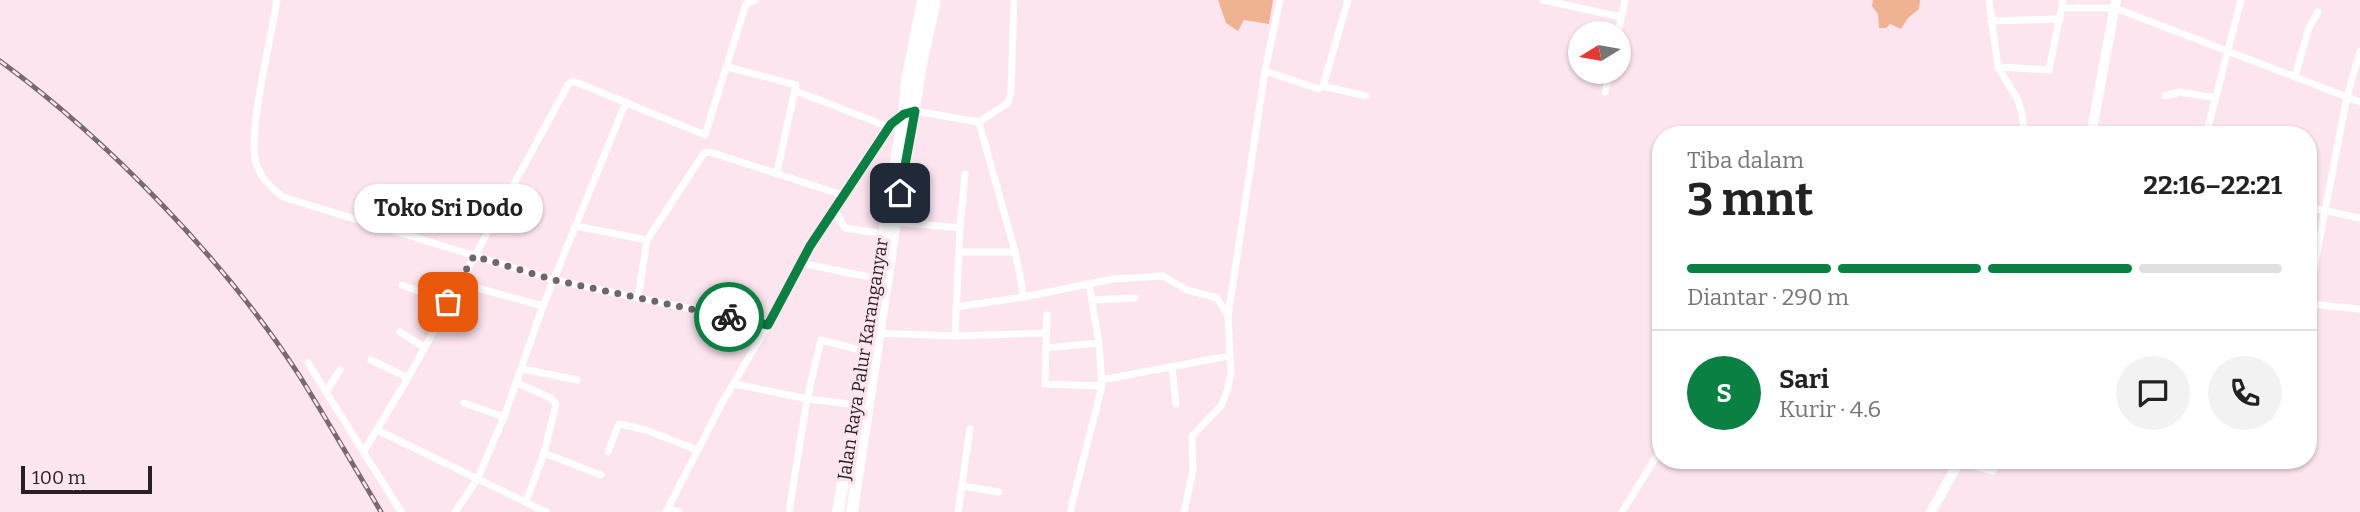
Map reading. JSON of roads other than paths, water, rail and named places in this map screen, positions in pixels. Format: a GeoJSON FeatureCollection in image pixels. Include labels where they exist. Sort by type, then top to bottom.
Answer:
{"type":"FeatureCollection","features":[{"type":"Feature","properties":{"kind":"main road","name":"Jalan Raya Palur Karanganyar"},"geometry":{"type":"LineString","coordinates":[[909,113],[907,81],[923,0]]}},
{"type":"Feature","properties":{"kind":"main road","name":"Jalan Raya Palur Karanganyar"},"geometry":{"type":"LineString","coordinates":[[852,512],[862,406],[890,221],[909,113],[934,0]]}},
{"type":"Feature","properties":{"kind":"main road","name":"Jalan Raya Palur Karanganyar"},"geometry":{"type":"LineString","coordinates":[[838,512],[862,406]]}},
{"type":"Feature","properties":{"kind":"street"},"geometry":{"type":"LineString","coordinates":[[278,0],[257,113],[254,144],[256,162],[265,180],[283,197],[554,280],[768,325]]}},
{"type":"Feature","properties":{"kind":"street"},"geometry":{"type":"LineString","coordinates":[[364,451],[408,379],[568,85],[573,81],[705,135],[746,4],[755,0]]}},
{"type":"Feature","properties":{"kind":"street"},"geometry":{"type":"LineString","coordinates":[[679,512],[667,510],[697,450],[800,263],[889,127],[909,113],[979,122],[1004,107],[1009,99],[1014,0]]}},
{"type":"Feature","properties":{"kind":"street"},"geometry":{"type":"LineString","coordinates":[[1184,512],[1193,470],[1192,436],[1223,401],[1231,373],[1228,316],[1265,71],[1280,0]]}},
{"type":"Feature","properties":{"kind":"street"},"geometry":{"type":"LineString","coordinates":[[1323,86],[1348,0]]}},
{"type":"Feature","properties":{"kind":"street"},"geometry":{"type":"LineString","coordinates":[[1543,0],[1621,17]]}},
{"type":"Feature","properties":{"kind":"street"},"geometry":{"type":"LineString","coordinates":[[1620,21],[1625,0]]}},
{"type":"Feature","properties":{"kind":"street"},"geometry":{"type":"LineString","coordinates":[[1989,0],[1998,67],[2018,100],[2024,126]]}},
{"type":"Feature","properties":{"kind":"street"},"geometry":{"type":"LineString","coordinates":[[2208,126],[2241,0]]}},
{"type":"Feature","properties":{"kind":"street"},"geometry":{"type":"LineString","coordinates":[[1998,67],[2049,70],[2062,4],[2116,4],[2360,102]]}},
{"type":"Feature","properties":{"kind":"street"},"geometry":{"type":"LineString","coordinates":[[2093,126],[2116,4]]}},
{"type":"Feature","properties":{"kind":"street"},"geometry":{"type":"LineString","coordinates":[[2295,76],[2309,27],[2318,12]]}},
{"type":"Feature","properties":{"kind":"street"},"geometry":{"type":"LineString","coordinates":[[1991,20],[2060,19]]}},
{"type":"Feature","properties":{"kind":"street"},"geometry":{"type":"LineString","coordinates":[[2317,253],[2347,97],[2360,51]]}},
{"type":"Feature","properties":{"kind":"street"},"geometry":{"type":"LineString","coordinates":[[728,67],[795,84],[796,91],[777,172]]}},
{"type":"Feature","properties":{"kind":"street"},"geometry":{"type":"LineString","coordinates":[[1265,71],[1317,89],[1323,86],[1366,96]]}},
{"type":"Feature","properties":{"kind":"street"},"geometry":{"type":"LineString","coordinates":[[1605,92],[1607,84]]}},
{"type":"Feature","properties":{"kind":"street"},"geometry":{"type":"LineString","coordinates":[[796,91],[889,127]]}},
{"type":"Feature","properties":{"kind":"street"},"geometry":{"type":"LineString","coordinates":[[2165,96],[2180,92],[2216,98]]}},
{"type":"Feature","properties":{"kind":"street"},"geometry":{"type":"LineString","coordinates":[[454,512],[478,478],[504,417],[543,306],[626,103]]}},
{"type":"Feature","properties":{"kind":"street"},"geometry":{"type":"LineString","coordinates":[[979,122],[1015,252],[1024,297]]}},
{"type":"Feature","properties":{"kind":"street"},"geometry":{"type":"LineString","coordinates":[[639,298],[647,240],[704,153],[710,152],[777,172],[843,195]]}},
{"type":"Feature","properties":{"kind":"street"},"geometry":{"type":"LineString","coordinates":[[955,336],[965,174]]}},
{"type":"Feature","properties":{"kind":"street"},"geometry":{"type":"LineString","coordinates":[[834,209],[845,228],[888,235]]}},
{"type":"Feature","properties":{"kind":"street"},"geometry":{"type":"LineString","coordinates":[[2317,209],[2360,218]]}},
{"type":"Feature","properties":{"kind":"street"},"geometry":{"type":"LineString","coordinates":[[890,221],[960,228]]}},
{"type":"Feature","properties":{"kind":"street"},"geometry":{"type":"LineString","coordinates":[[576,226],[647,240]]}},
{"type":"Feature","properties":{"kind":"street"},"geometry":{"type":"LineString","coordinates":[[959,253],[1015,252]]}},
{"type":"Feature","properties":{"kind":"street"},"geometry":{"type":"LineString","coordinates":[[800,263],[882,279]]}},
{"type":"Feature","properties":{"kind":"street"},"geometry":{"type":"LineString","coordinates":[[956,307],[1113,279],[1166,276],[1187,290],[1217,298],[1228,316]]}},
{"type":"Feature","properties":{"kind":"street"},"geometry":{"type":"LineString","coordinates":[[459,283],[543,306]]}},
{"type":"Feature","properties":{"kind":"street"},"geometry":{"type":"LineString","coordinates":[[1070,512],[1101,383],[1089,284]]}},
{"type":"Feature","properties":{"kind":"street"},"geometry":{"type":"LineString","coordinates":[[402,285],[448,302]]}},
{"type":"Feature","properties":{"kind":"street"},"geometry":{"type":"LineString","coordinates":[[1092,300],[1135,298]]}},
{"type":"Feature","properties":{"kind":"street"},"geometry":{"type":"LineString","coordinates":[[2317,303],[2360,309]]}},
{"type":"Feature","properties":{"kind":"street"},"geometry":{"type":"LineString","coordinates":[[1047,315],[1045,384],[1101,383],[1229,356]]}},
{"type":"Feature","properties":{"kind":"street"},"geometry":{"type":"LineString","coordinates":[[400,332],[425,348]]}},
{"type":"Feature","properties":{"kind":"street"},"geometry":{"type":"LineString","coordinates":[[874,332],[955,336],[1046,333]]}},
{"type":"Feature","properties":{"kind":"street"},"geometry":{"type":"LineString","coordinates":[[789,512],[807,399],[821,340],[870,353]]}},
{"type":"Feature","properties":{"kind":"street"},"geometry":{"type":"LineString","coordinates":[[1046,348],[1098,343]]}},
{"type":"Feature","properties":{"kind":"street"},"geometry":{"type":"LineString","coordinates":[[371,360],[408,379]]}},
{"type":"Feature","properties":{"kind":"street"},"geometry":{"type":"LineString","coordinates":[[308,363],[401,512]]}},
{"type":"Feature","properties":{"kind":"street"},"geometry":{"type":"LineString","coordinates":[[1172,368],[1176,404]]}},
{"type":"Feature","properties":{"kind":"street"},"geometry":{"type":"LineString","coordinates":[[523,369],[577,380]]}},
{"type":"Feature","properties":{"kind":"street"},"geometry":{"type":"LineString","coordinates":[[326,392],[340,370]]}},
{"type":"Feature","properties":{"kind":"street"},"geometry":{"type":"LineString","coordinates":[[517,383],[555,401],[544,453],[526,502]]}},
{"type":"Feature","properties":{"kind":"street"},"geometry":{"type":"LineString","coordinates":[[735,384],[807,399],[862,406]]}},
{"type":"Feature","properties":{"kind":"street"},"geometry":{"type":"LineString","coordinates":[[464,403],[504,417]]}},
{"type":"Feature","properties":{"kind":"street"},"geometry":{"type":"LineString","coordinates":[[608,452],[619,424],[646,429],[697,450]]}},
{"type":"Feature","properties":{"kind":"street"},"geometry":{"type":"LineString","coordinates":[[958,512],[970,429]]}},
{"type":"Feature","properties":{"kind":"street"},"geometry":{"type":"LineString","coordinates":[[377,430],[546,512]]}},
{"type":"Feature","properties":{"kind":"street"},"geometry":{"type":"LineString","coordinates":[[544,453],[601,475]]}},
{"type":"Feature","properties":{"kind":"street"},"geometry":{"type":"LineString","coordinates":[[1622,512],[1652,464]]}},
{"type":"Feature","properties":{"kind":"street"},"geometry":{"type":"LineString","coordinates":[[1931,512],[1955,469]]}},
{"type":"Feature","properties":{"kind":"street"},"geometry":{"type":"LineString","coordinates":[[1986,469],[1993,471]]}},
{"type":"Feature","properties":{"kind":"street"},"geometry":{"type":"LineString","coordinates":[[961,486],[999,492]]}},
{"type":"Feature","properties":{"kind":"railway"},"geometry":{"type":"LineString","coordinates":[[0,61],[123,165],[163,205],[237,289],[299,375],[381,512]]}},
{"type":"Feature","properties":{"kind":"place","name":"Toko Sri Dodo"},"geometry":{"type":"Point","coordinates":[448,302]}}]}
